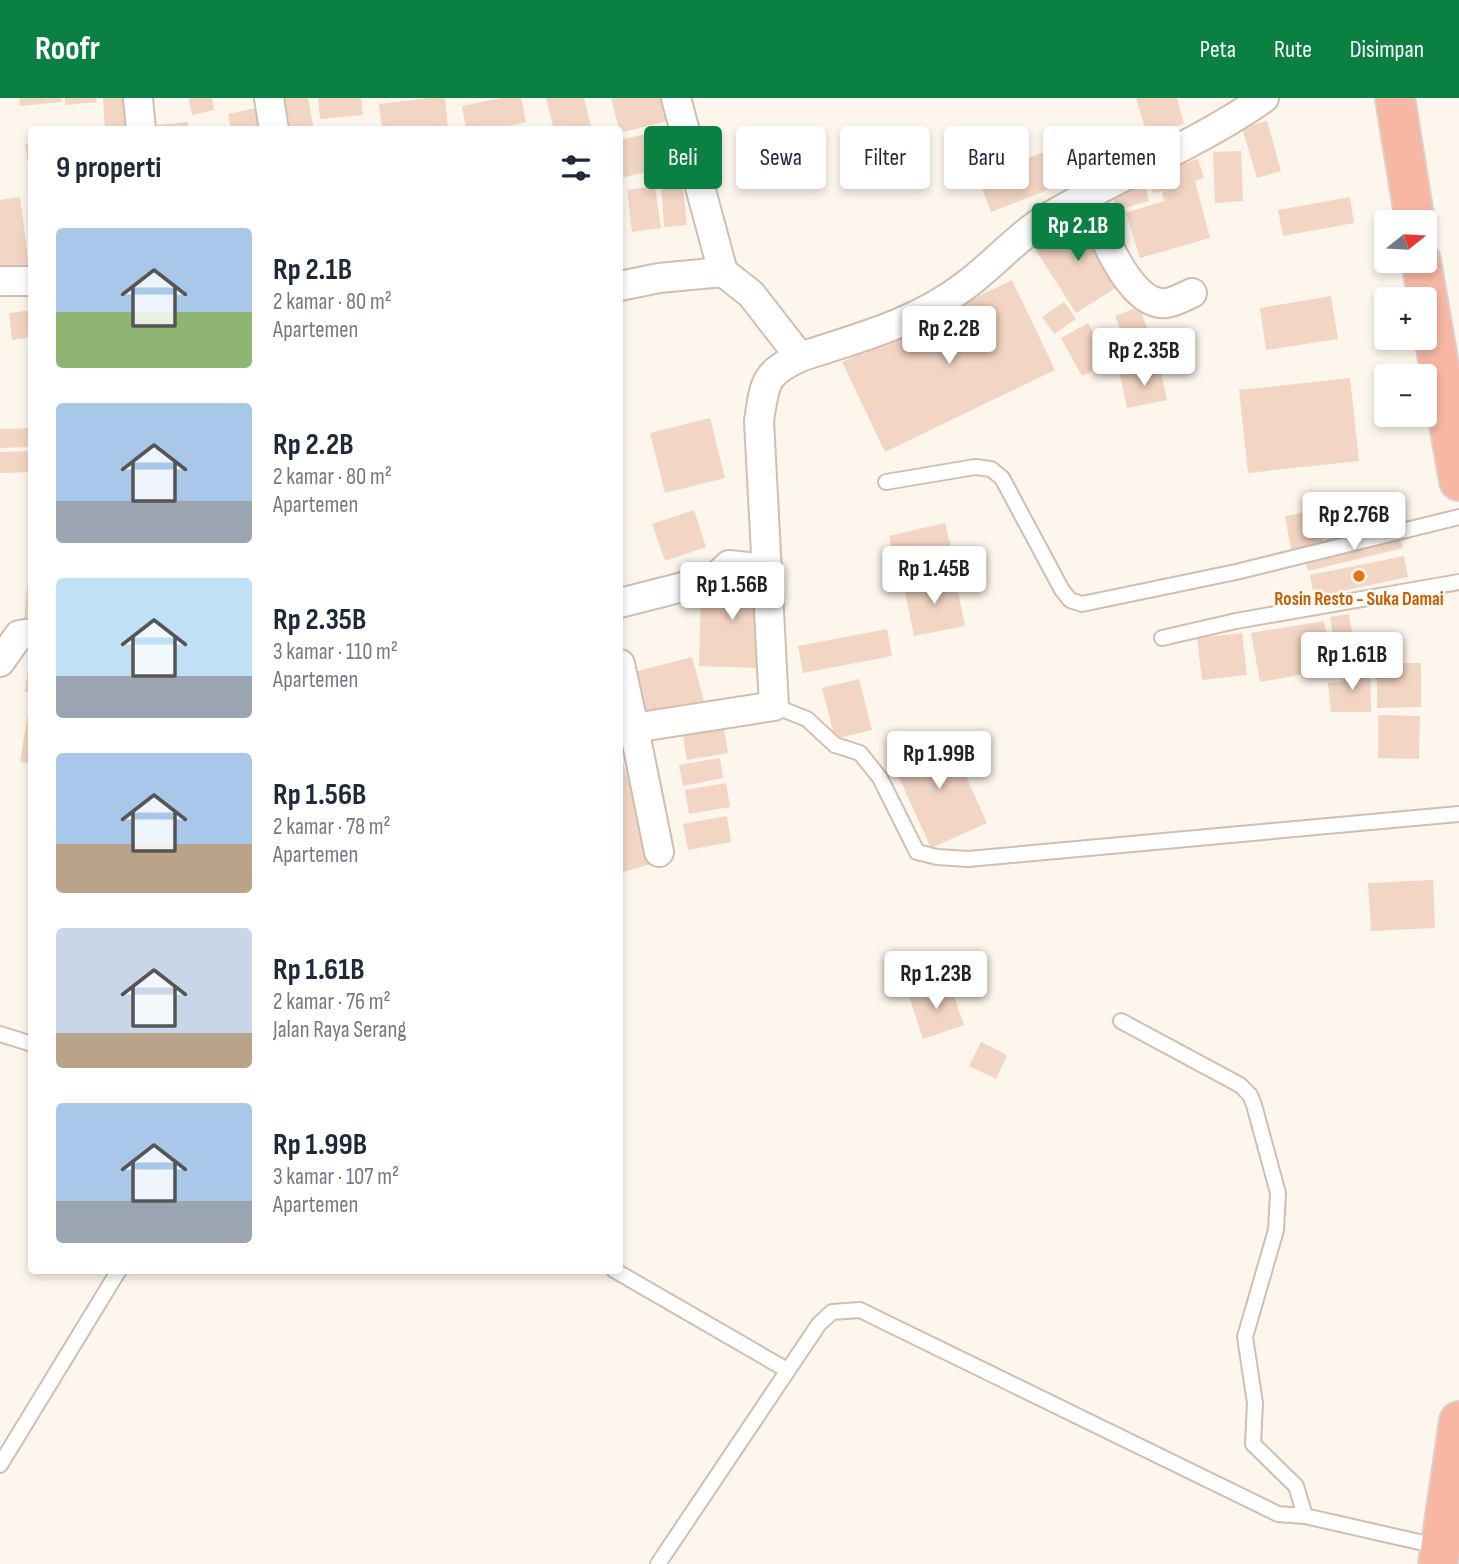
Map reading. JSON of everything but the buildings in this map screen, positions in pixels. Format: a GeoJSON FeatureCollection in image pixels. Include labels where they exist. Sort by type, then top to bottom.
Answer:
{"type":"FeatureCollection","features":[{"type":"Feature","properties":{"kind":"highway"},"geometry":{"type":"LineString","coordinates":[[1395,98],[1413,210]]}},
{"type":"Feature","properties":{"kind":"highway"},"geometry":{"type":"LineString","coordinates":[[1424,273],[1448,362],[1459,481]]}},
{"type":"Feature","properties":{"kind":"highway"},"geometry":{"type":"LineString","coordinates":[[1447,1554],[1459,1420]]}},
{"type":"Feature","properties":{"kind":"street"},"geometry":{"type":"LineString","coordinates":[[138,98],[141,126]]}},
{"type":"Feature","properties":{"kind":"street"},"geometry":{"type":"LineString","coordinates":[[270,98],[274,126]]}},
{"type":"Feature","properties":{"kind":"street"},"geometry":{"type":"LineString","coordinates":[[676,98],[723,272],[751,294],[800,357]]}},
{"type":"Feature","properties":{"kind":"street"},"geometry":{"type":"LineString","coordinates":[[634,728],[774,705],[760,410],[764,388],[775,369],[800,357],[890,328],[922,313],[965,286],[1046,219],[1205,134],[1264,98]]}},
{"type":"Feature","properties":{"kind":"street"},"geometry":{"type":"LineString","coordinates":[[1086,196],[1110,248],[1128,280],[1137,290],[1146,298],[1167,303],[1192,293]]}},
{"type":"Feature","properties":{"kind":"street"},"geometry":{"type":"LineString","coordinates":[[623,285],[659,278],[723,272]]}},
{"type":"Feature","properties":{"kind":"street"},"geometry":{"type":"LineString","coordinates":[[0,281],[28,281]]}},
{"type":"Feature","properties":{"kind":"street"},"geometry":{"type":"LineString","coordinates":[[623,602],[714,579],[729,565],[766,569]]}},
{"type":"Feature","properties":{"kind":"street"},"geometry":{"type":"LineString","coordinates":[[0,662],[19,635],[28,634]]}},
{"type":"Feature","properties":{"kind":"street"},"geometry":{"type":"LineString","coordinates":[[623,678],[659,852]]}},
{"type":"Feature","properties":{"kind":"lane"},"geometry":{"type":"LineString","coordinates":[[886,482],[975,467],[991,469],[1002,478],[1062,590],[1070,600],[1082,604],[1236,572],[1459,517]]}},
{"type":"Feature","properties":{"kind":"lane"},"geometry":{"type":"LineString","coordinates":[[1162,639],[1236,621],[1459,582]]}},
{"type":"Feature","properties":{"kind":"lane"},"geometry":{"type":"LineString","coordinates":[[774,705],[807,719],[835,745],[860,752],[880,778],[917,852],[937,857],[968,859],[1459,814]]}},
{"type":"Feature","properties":{"kind":"lane"},"geometry":{"type":"LineString","coordinates":[[1121,1021],[1240,1085],[1250,1095],[1254,1105],[1278,1193],[1276,1230],[1245,1336],[1255,1403],[1253,1444],[1296,1486],[1306,1516]]}},
{"type":"Feature","properties":{"kind":"lane"},"geometry":{"type":"LineString","coordinates":[[0,1034],[28,1043]]}},
{"type":"Feature","properties":{"kind":"lane"},"geometry":{"type":"LineString","coordinates":[[0,1465],[117,1274]]}},
{"type":"Feature","properties":{"kind":"lane"},"geometry":{"type":"LineString","coordinates":[[621,1274],[787,1370]]}},
{"type":"Feature","properties":{"kind":"lane"},"geometry":{"type":"LineString","coordinates":[[658,1564],[819,1324],[832,1312],[860,1310],[1278,1514],[1306,1516],[1447,1554]]}},
{"type":"Feature","properties":{"kind":"place","name":"Rosin Resto - Suka Damai"},"geometry":{"type":"Point","coordinates":[1359,576]}}]}
